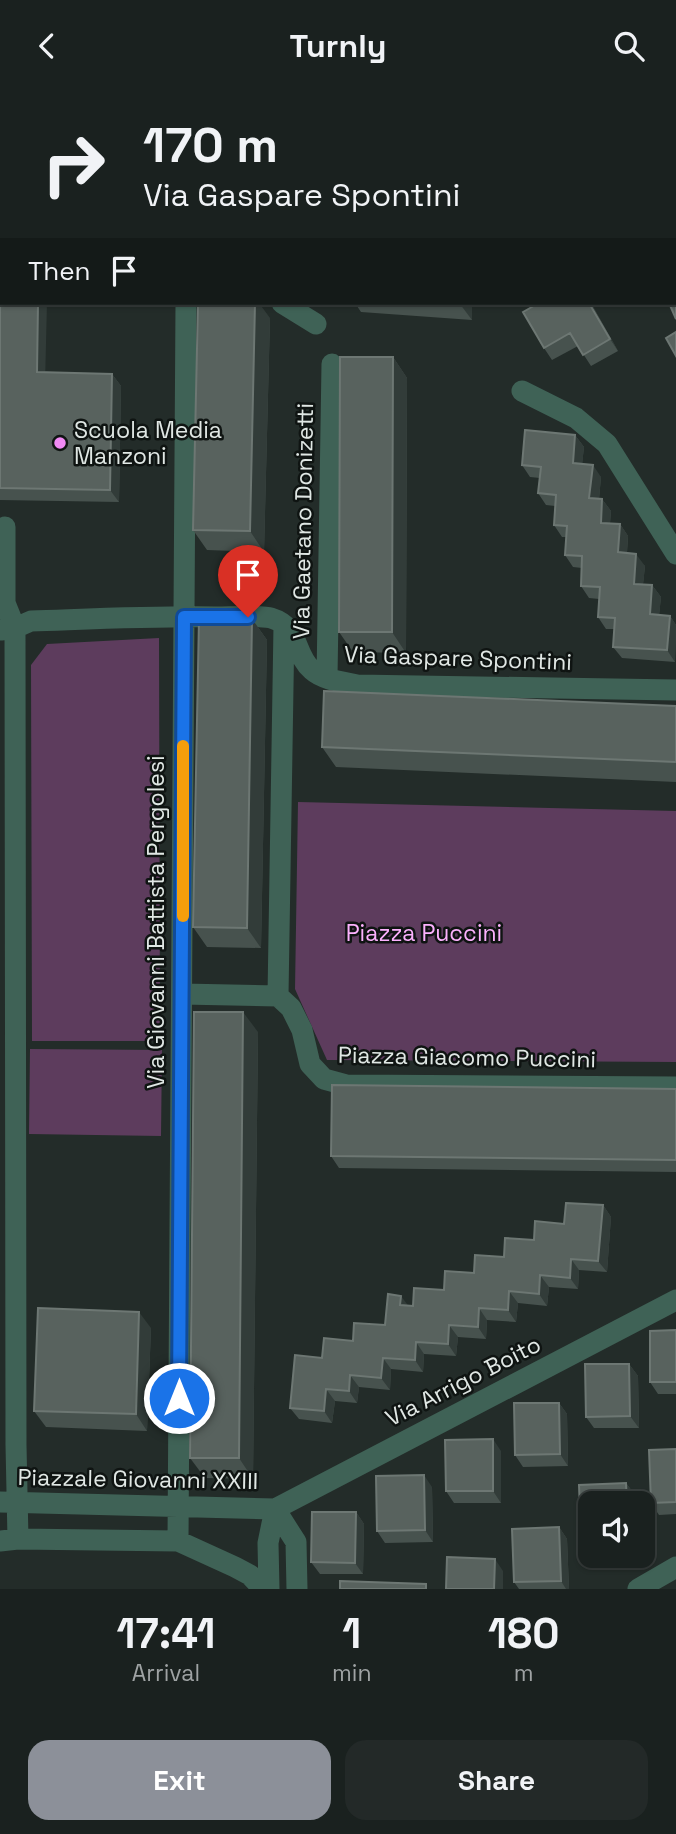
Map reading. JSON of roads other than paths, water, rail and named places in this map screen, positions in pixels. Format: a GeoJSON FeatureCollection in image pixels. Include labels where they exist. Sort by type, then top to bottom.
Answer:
{"type":"FeatureCollection","features":[{"type":"Feature","properties":{"kind":"street","name":"Via Giovanni Battista Pergolesi"},"geometry":{"type":"LineString","coordinates":[[178,1541],[186,305]]}},
{"type":"Feature","properties":{"kind":"street"},"geometry":{"type":"LineString","coordinates":[[285,305],[316,324]]}},
{"type":"Feature","properties":{"kind":"street","name":"Via Gaetano Donizetti"},"geometry":{"type":"LineString","coordinates":[[327,678],[332,364]]}},
{"type":"Feature","properties":{"kind":"street"},"geometry":{"type":"LineString","coordinates":[[522,391],[576,418],[607,444],[676,554]]}},
{"type":"Feature","properties":{"kind":"street"},"geometry":{"type":"LineString","coordinates":[[5,527],[9,1540],[178,1541],[235,1566],[250,1575],[263,1589]]}},
{"type":"Feature","properties":{"kind":"street"},"geometry":{"type":"LineString","coordinates":[[7,629],[30,621],[184,617],[270,617],[284,625],[278,996],[182,994]]}},
{"type":"Feature","properties":{"kind":"street","name":"Via Gaspare Spontini"},"geometry":{"type":"LineString","coordinates":[[284,625],[295,637],[301,656],[312,671],[327,678],[357,685],[676,690]]}},
{"type":"Feature","properties":{"kind":"street","name":"Piazza Giacomo Puccini"},"geometry":{"type":"LineString","coordinates":[[278,996],[291,1008],[303,1030],[310,1064],[324,1079],[346,1085],[676,1087]]}},
{"type":"Feature","properties":{"kind":"street","name":"Via Arrigo Boito"},"geometry":{"type":"LineString","coordinates":[[275,1509],[676,1300]]}},
{"type":"Feature","properties":{"kind":"street","name":"Piazzale Giovanni XXIII"},"geometry":{"type":"LineString","coordinates":[[9,1502],[275,1509]]}},
{"type":"Feature","properties":{"kind":"street"},"geometry":{"type":"LineString","coordinates":[[269,1589],[268,1543],[275,1509]]}},
{"type":"Feature","properties":{"kind":"street"},"geometry":{"type":"LineString","coordinates":[[275,1509],[296,1542],[298,1589]]}},
{"type":"Feature","properties":{"kind":"street"},"geometry":{"type":"LineString","coordinates":[[638,1589],[676,1567]]}},
{"type":"Feature","properties":{"kind":"place","name":"Scuola Media Manzoni"},"geometry":{"type":"Point","coordinates":[60,443]}},
{"type":"Feature","properties":{"kind":"park label","name":"Piazza Puccini"},"geometry":{"type":"Point","coordinates":[424,933]}}]}
